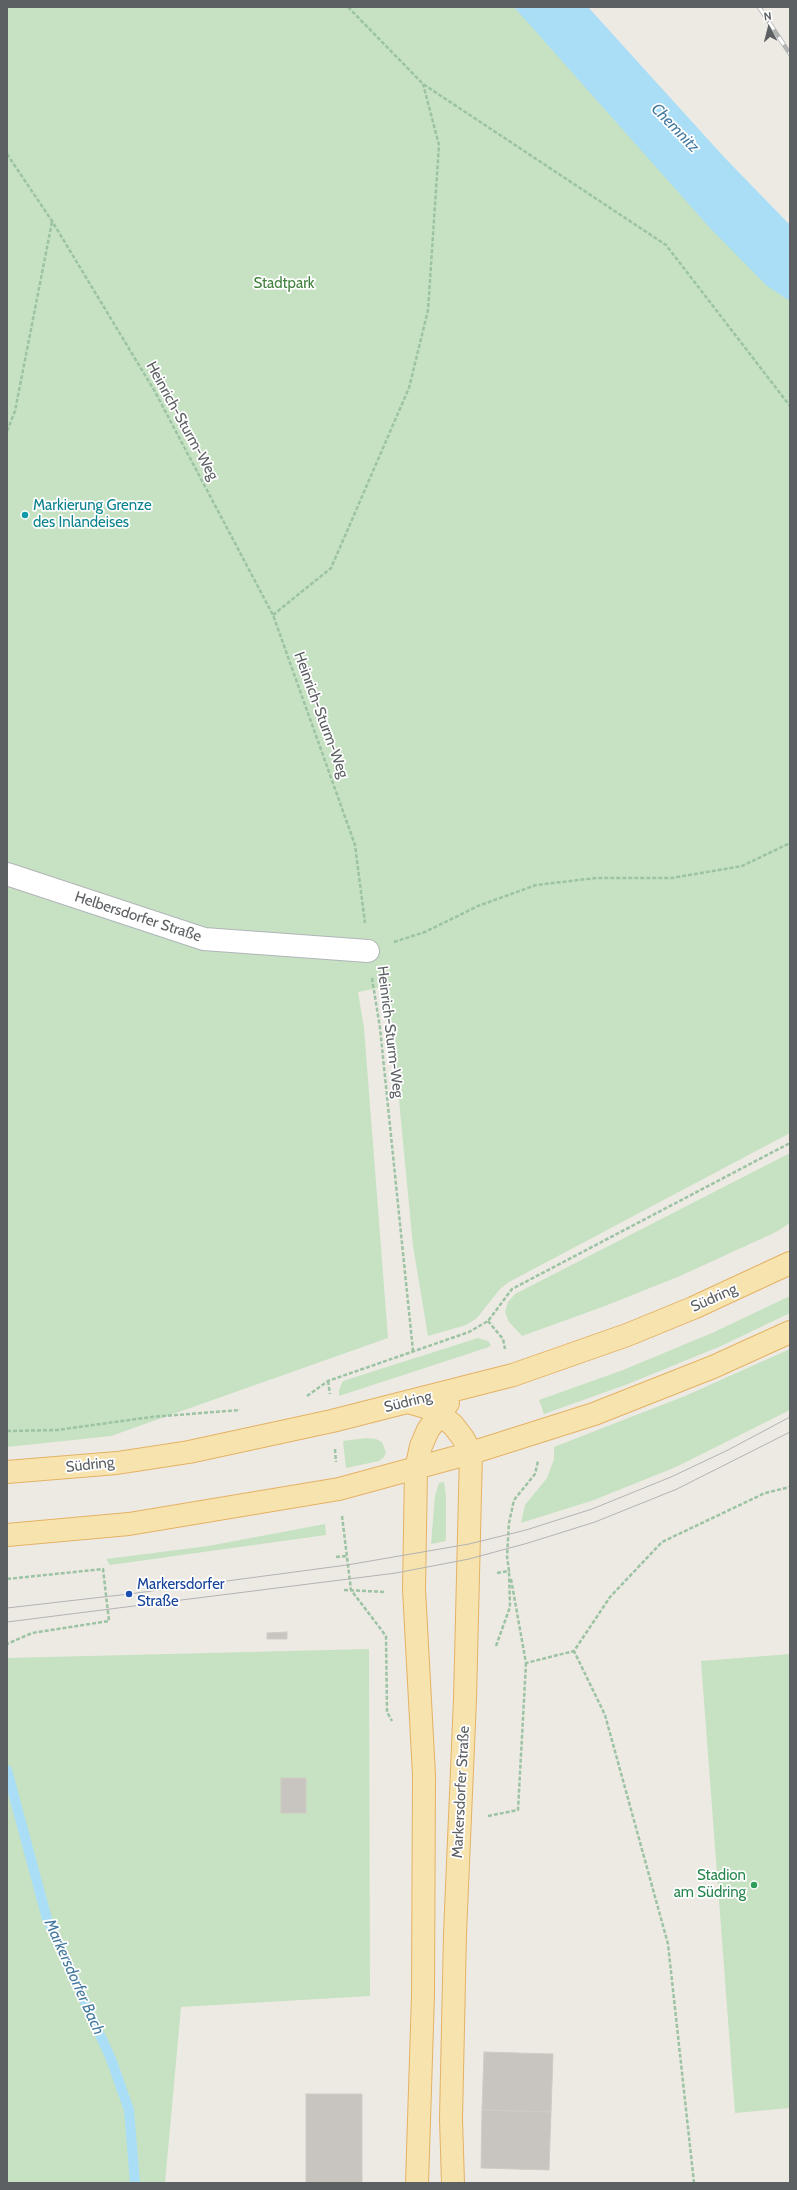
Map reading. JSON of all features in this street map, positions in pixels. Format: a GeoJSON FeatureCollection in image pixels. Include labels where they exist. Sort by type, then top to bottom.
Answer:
{"type":"FeatureCollection","features":[{"type":"Feature","properties":{"kind":"main road","name":"Südring"},"geometry":{"type":"LineString","coordinates":[[7,1472],[117,1463],[189,1452],[332,1421],[463,1388],[537,1368],[627,1335],[693,1308],[790,1263]]}},
{"type":"Feature","properties":{"kind":"main road"},"geometry":{"type":"LineString","coordinates":[[7,1535],[130,1524],[339,1489],[471,1453],[601,1412],[713,1367],[790,1332]]}},
{"type":"Feature","properties":{"kind":"main road"},"geometry":{"type":"LineString","coordinates":[[417,2183],[423,1995],[424,1775],[414,1589],[416,1469],[421,1446],[439,1414],[463,1388]]}},
{"type":"Feature","properties":{"kind":"main road"},"geometry":{"type":"LineString","coordinates":[[408,1402],[425,1407],[439,1414],[453,1425],[471,1453]]}},
{"type":"Feature","properties":{"kind":"main road","name":"Markersdorfer Straße"},"geometry":{"type":"LineString","coordinates":[[453,2183],[452,2119],[455,1942],[468,1618],[471,1453]]}},
{"type":"Feature","properties":{"kind":"lane","name":"Helbersdorfer Straße"},"geometry":{"type":"LineString","coordinates":[[7,874],[204,939],[368,951]]}},
{"type":"Feature","properties":{"kind":"path"},"geometry":{"type":"LineString","coordinates":[[348,7],[423,84],[666,245],[790,406]]}},
{"type":"Feature","properties":{"kind":"path"},"geometry":{"type":"LineString","coordinates":[[273,615],[331,568],[410,388],[428,310],[439,145],[423,84]]}},
{"type":"Feature","properties":{"kind":"path","name":"Heinrich-Sturm-Weg"},"geometry":{"type":"LineString","coordinates":[[7,154],[52,221],[154,390],[273,615],[355,845],[368,951],[380,1028],[413,1351]]}},
{"type":"Feature","properties":{"kind":"path"},"geometry":{"type":"LineString","coordinates":[[7,431],[15,411],[52,221]]}},
{"type":"Feature","properties":{"kind":"path"},"geometry":{"type":"LineString","coordinates":[[368,951],[425,932],[478,906],[536,885],[596,878],[672,878],[742,866],[790,844]]}},
{"type":"Feature","properties":{"kind":"path"},"geometry":{"type":"LineString","coordinates":[[302,1400],[328,1380],[469,1332],[488,1321],[512,1289],[790,1143]]}},
{"type":"Feature","properties":{"kind":"path"},"geometry":{"type":"LineString","coordinates":[[328,1380],[346,1556],[351,1590],[386,1636],[387,1712],[395,1725]]}},
{"type":"Feature","properties":{"kind":"path"},"geometry":{"type":"LineString","coordinates":[[7,1431],[57,1430],[151,1417],[246,1410]]}},
{"type":"Feature","properties":{"kind":"path"},"geometry":{"type":"LineString","coordinates":[[526,1663],[574,1651],[610,1597],[662,1542],[764,1493],[790,1487]]}},
{"type":"Feature","properties":{"kind":"path"},"geometry":{"type":"LineString","coordinates":[[336,1557],[346,1556]]}},
{"type":"Feature","properties":{"kind":"path"},"geometry":{"type":"LineString","coordinates":[[7,1579],[103,1569],[109,1622],[32,1633],[7,1644]]}},
{"type":"Feature","properties":{"kind":"path"},"geometry":{"type":"LineString","coordinates":[[460,1821],[518,1810],[526,1663],[509,1571],[510,1607],[496,1645],[495,1652]]}},
{"type":"Feature","properties":{"kind":"path"},"geometry":{"type":"LineString","coordinates":[[344,1590],[351,1590]]}},
{"type":"Feature","properties":{"kind":"path"},"geometry":{"type":"LineString","coordinates":[[574,1651],[605,1715],[668,1944],[694,2183]]}},
{"type":"Feature","properties":{"kind":"green space","name":"Stadtpark"},"geometry":{"type":"Polygon","coordinates":[[[7,7],[514,7],[790,270],[790,1133],[509,1282],[500,1289],[477,1318],[466,1325],[428,1336],[413,1246],[388,986],[358,992],[364,1028],[388,1338],[111,1436],[7,1447],[7,7]]]}},
{"type":"Feature","properties":{"kind":"green space"},"geometry":{"type":"Polygon","coordinates":[[[790,1153],[790,1223],[776,1232],[680,1276],[605,1306],[522,1336],[509,1322],[505,1312],[508,1302],[515,1294],[790,1153]]]}},
{"type":"Feature","properties":{"kind":"green space"},"geometry":{"type":"Polygon","coordinates":[[[790,1296],[790,1313],[721,1346],[628,1384],[544,1414],[539,1400],[623,1370],[712,1333],[790,1296]]]}},
{"type":"Feature","properties":{"kind":"green space"},"geometry":{"type":"Polygon","coordinates":[[[478,1338],[488,1341],[491,1345],[489,1347],[339,1396],[339,1390],[343,1381],[478,1338]]]}},
{"type":"Feature","properties":{"kind":"green space"},"geometry":{"type":"Polygon","coordinates":[[[790,1349],[790,1410],[676,1467],[594,1500],[521,1523],[525,1505],[547,1478],[554,1459],[554,1447],[685,1396],[790,1349]]]}},
{"type":"Feature","properties":{"kind":"green space"},"geometry":{"type":"Polygon","coordinates":[[[366,1438],[376,1439],[382,1442],[386,1453],[383,1458],[379,1461],[346,1468],[343,1441],[366,1438]]]}},
{"type":"Feature","properties":{"kind":"green space"},"geometry":{"type":"Polygon","coordinates":[[[444,1482],[446,1497],[446,1541],[431,1544],[435,1496],[439,1483],[444,1482]]]}},
{"type":"Feature","properties":{"kind":"green space"},"geometry":{"type":"Polygon","coordinates":[[[325,1524],[326,1535],[110,1565],[106,1559],[208,1546],[325,1524]]]}},
{"type":"Feature","properties":{"kind":"green space"},"geometry":{"type":"Polygon","coordinates":[[[369,1649],[370,1996],[181,2007],[165,2183],[7,2183],[7,1658],[369,1649]]]}},
{"type":"Feature","properties":{"kind":"green space","name":"Stadion am Südring"},"geometry":{"type":"Polygon","coordinates":[[[790,1654],[790,2108],[735,2113],[701,1661],[790,1654]]]}},
{"type":"Feature","properties":{"kind":"water","name":"Chemnitz"},"geometry":{"type":"Polygon","coordinates":[[[514,7],[588,7],[724,157],[790,225],[790,301],[767,286],[710,228],[514,7]]]}},
{"type":"Feature","properties":{"kind":"building"},"geometry":{"type":"Polygon","coordinates":[[[287,1632],[287,1639],[267,1639],[267,1633],[287,1632]]]}},
{"type":"Feature","properties":{"kind":"building"},"geometry":{"type":"Polygon","coordinates":[[[281,1778],[306,1778],[306,1813],[281,1813],[281,1778]]]}},
{"type":"Feature","properties":{"kind":"building"},"geometry":{"type":"Polygon","coordinates":[[[484,2052],[553,2054],[551,2112],[482,2110],[484,2052]]]}},
{"type":"Feature","properties":{"kind":"building"},"geometry":{"type":"Polygon","coordinates":[[[306,2094],[362,2094],[362,2183],[306,2183],[306,2094]]]}},
{"type":"Feature","properties":{"kind":"building"},"geometry":{"type":"Polygon","coordinates":[[[482,2110],[551,2112],[549,2170],[481,2168],[482,2110]]]}},
{"type":"Feature","properties":{"kind":"waterway","name":"Markersdorfer Bach"},"geometry":{"type":"LineString","coordinates":[[7,1770],[47,1919],[111,2059],[129,2110],[135,2183]]}},
{"type":"Feature","properties":{"kind":"tram line"},"geometry":{"type":"LineString","coordinates":[[7,1608],[129,1594],[347,1565],[469,1544],[526,1530],[592,1509],[671,1477],[728,1450],[790,1417]]}},
{"type":"Feature","properties":{"kind":"tram line"},"geometry":{"type":"LineString","coordinates":[[7,1622],[396,1573],[469,1559],[528,1543],[595,1522],[677,1489],[790,1432]]}},
{"type":"Feature","properties":{"kind":"railway"},"geometry":{"type":"LineString","coordinates":[[759,7],[790,54]]}},
{"type":"Feature","properties":{"kind":"place","name":"Markierung Grenze des Inlandeises"},"geometry":{"type":"Point","coordinates":[25,515]}},
{"type":"Feature","properties":{"kind":"place","name":"Markersdorfer Straße"},"geometry":{"type":"Point","coordinates":[129,1594]}},
{"type":"Feature","properties":{"kind":"place","name":"Stadion am Südring"},"geometry":{"type":"Point","coordinates":[754,1885]}}]}
